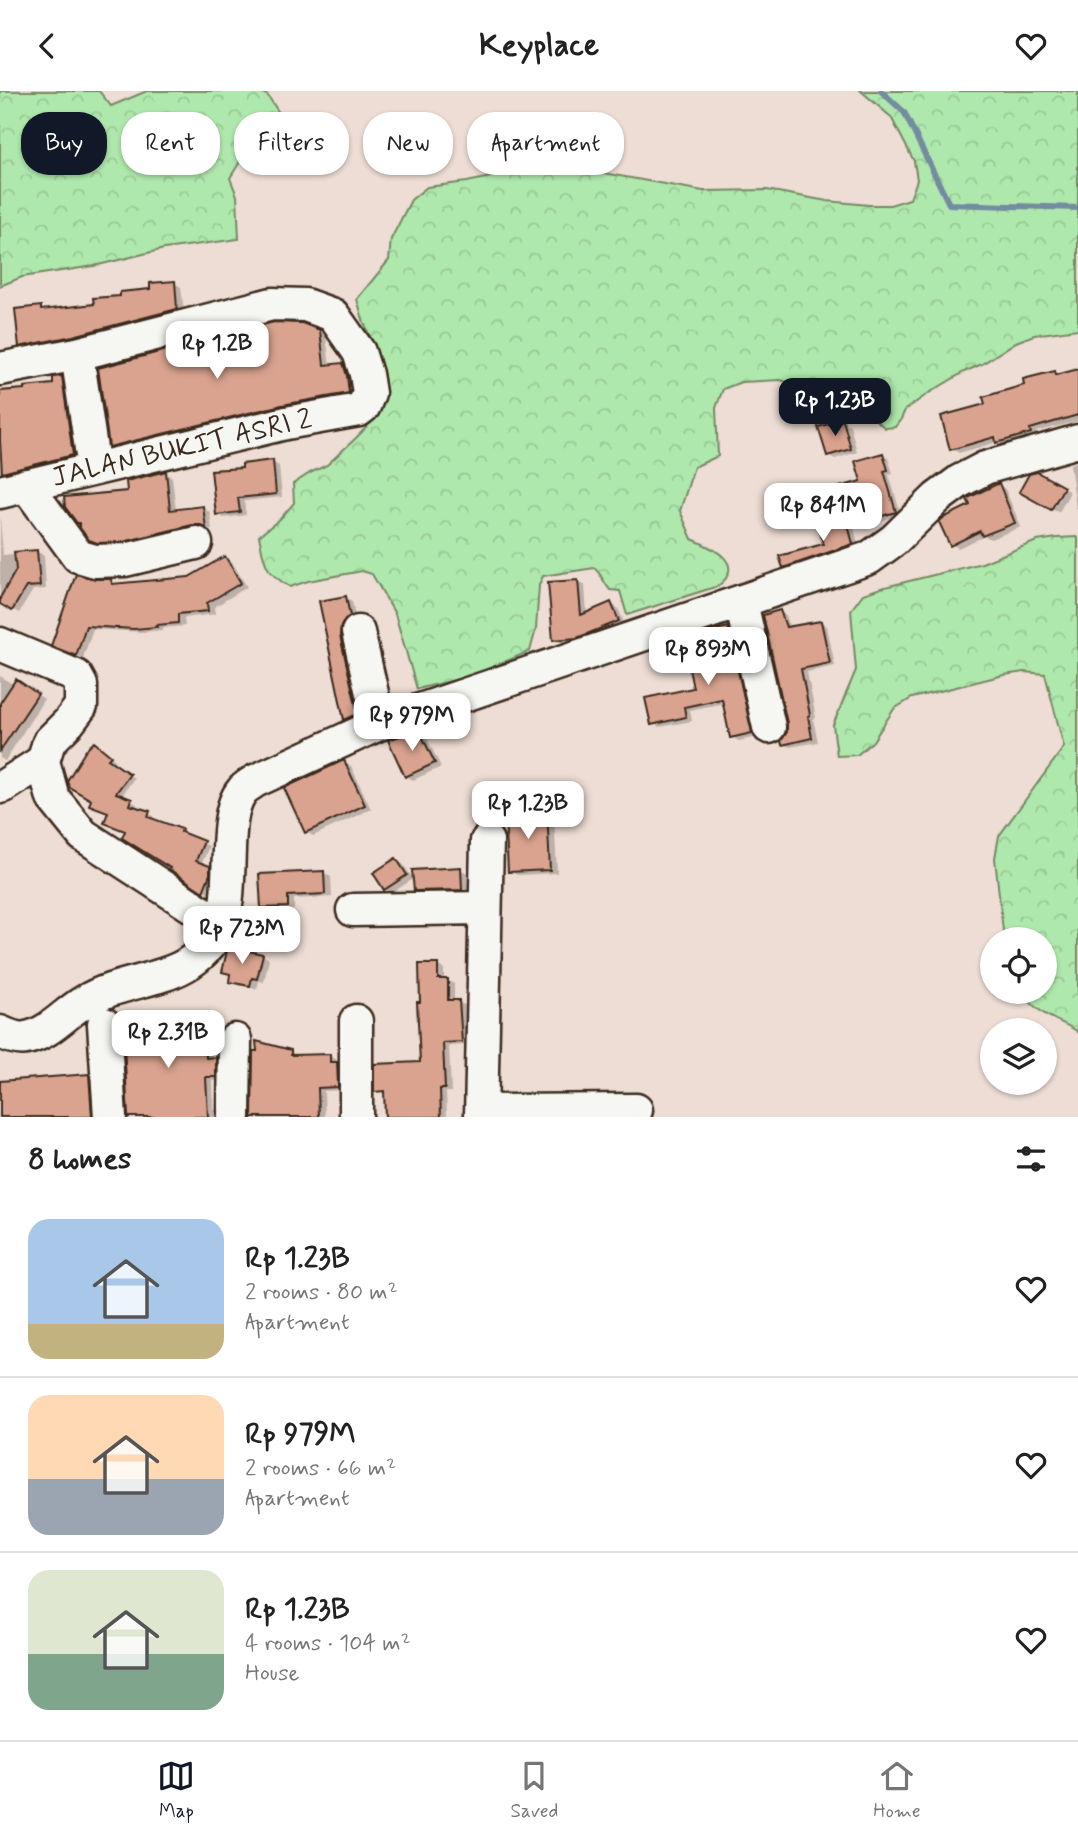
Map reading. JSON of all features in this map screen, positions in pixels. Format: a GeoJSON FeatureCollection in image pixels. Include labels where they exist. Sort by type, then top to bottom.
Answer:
{"type":"FeatureCollection","features":[{"type":"Feature","properties":{"kind":"street","name":"JALAN BUKIT ASRI 2"},"geometry":{"type":"LineString","coordinates":[[13,489],[286,423],[359,410],[364,406],[369,393],[359,352],[334,315],[305,306],[272,304],[77,355]]}},
{"type":"Feature","properties":{"kind":"street"},"geometry":{"type":"LineString","coordinates":[[0,369],[77,355],[94,469]]}},
{"type":"Feature","properties":{"kind":"street"},"geometry":{"type":"LineString","coordinates":[[0,1032],[23,1039],[43,1032],[85,1001],[124,985],[154,979],[184,967],[209,946],[221,925],[226,899],[234,806],[242,790],[255,781],[379,724],[869,558],[894,540],[937,498],[960,481],[985,468],[1078,441]]}},
{"type":"Feature","properties":{"kind":"street"},"geometry":{"type":"LineString","coordinates":[[13,489],[78,556],[95,561],[125,560],[196,543]]}},
{"type":"Feature","properties":{"kind":"street"},"geometry":{"type":"LineString","coordinates":[[741,602],[769,727]]}},
{"type":"Feature","properties":{"kind":"street"},"geometry":{"type":"LineString","coordinates":[[358,632],[379,724]]}},
{"type":"Feature","properties":{"kind":"street"},"geometry":{"type":"LineString","coordinates":[[0,644],[76,676],[81,685],[81,706],[49,742],[43,761],[53,798],[83,835],[221,925]]}},
{"type":"Feature","properties":{"kind":"street"},"geometry":{"type":"LineString","coordinates":[[0,787],[43,761]]}},
{"type":"Feature","properties":{"kind":"street"},"geometry":{"type":"LineString","coordinates":[[487,841],[481,1114],[636,1111]]}},
{"type":"Feature","properties":{"kind":"street"},"geometry":{"type":"LineString","coordinates":[[352,910],[485,908]]}},
{"type":"Feature","properties":{"kind":"street"},"geometry":{"type":"LineString","coordinates":[[356,1021],[356,1117]]}},
{"type":"Feature","properties":{"kind":"street"},"geometry":{"type":"LineString","coordinates":[[104,1024],[110,1117]]}},
{"type":"Feature","properties":{"kind":"street"},"geometry":{"type":"LineString","coordinates":[[234,1117],[235,1040]]}},
{"type":"Feature","properties":{"kind":"green space"},"geometry":{"type":"Polygon","coordinates":[[[0,91],[99,91],[111,106],[147,91],[259,91],[268,96],[278,112],[234,112],[234,171],[230,178],[237,196],[239,239],[164,249],[94,266],[22,277],[0,286],[0,91]]]}},
{"type":"Feature","properties":{"kind":"green space"},"geometry":{"type":"Polygon","coordinates":[[[861,91],[1078,91],[1078,329],[1034,335],[1016,342],[929,393],[905,410],[895,427],[885,428],[854,401],[839,392],[820,387],[800,387],[781,380],[741,382],[723,389],[716,408],[718,456],[694,467],[680,511],[692,539],[716,551],[728,563],[726,578],[718,586],[627,615],[620,591],[610,590],[594,568],[543,576],[539,585],[536,629],[530,651],[471,676],[417,689],[395,614],[372,574],[362,571],[290,587],[270,572],[259,536],[294,503],[293,484],[327,465],[375,418],[383,391],[380,360],[357,299],[389,260],[391,239],[411,200],[427,187],[500,175],[614,175],[703,191],[767,190],[827,201],[890,205],[910,199],[917,180],[914,161],[891,117],[861,91]]]}},
{"type":"Feature","properties":{"kind":"green space"},"geometry":{"type":"Polygon","coordinates":[[[1078,538],[1078,1032],[1032,1004],[1057,1004],[1057,927],[1003,927],[995,858],[999,836],[1064,747],[1045,674],[1024,672],[1004,675],[912,698],[894,709],[873,741],[857,755],[837,756],[833,725],[856,670],[851,610],[863,594],[982,563],[1037,541],[1078,538]]]}},
{"type":"Feature","properties":{"kind":"building"},"geometry":{"type":"Polygon","coordinates":[[[175,281],[177,309],[19,347],[15,309],[41,306],[41,310],[94,304],[93,298],[120,296],[120,292],[150,289],[150,283],[175,281]]]}},
{"type":"Feature","properties":{"kind":"building"},"geometry":{"type":"Polygon","coordinates":[[[274,322],[302,323],[320,330],[324,365],[343,363],[349,393],[282,405],[109,447],[98,368],[274,322]]]}},
{"type":"Feature","properties":{"kind":"building"},"geometry":{"type":"Polygon","coordinates":[[[1078,369],[1078,415],[1030,429],[1031,433],[996,443],[995,437],[950,450],[941,416],[985,404],[983,397],[1024,385],[1023,379],[1055,371],[1056,375],[1078,369]]]}},
{"type":"Feature","properties":{"kind":"building"},"geometry":{"type":"Polygon","coordinates":[[[62,376],[73,455],[2,473],[0,391],[53,384],[53,377],[62,376]]]}},
{"type":"Feature","properties":{"kind":"building"},"geometry":{"type":"Polygon","coordinates":[[[843,420],[851,449],[827,456],[818,427],[843,420]]]}},
{"type":"Feature","properties":{"kind":"building"},"geometry":{"type":"Polygon","coordinates":[[[883,453],[888,470],[884,471],[896,512],[851,525],[840,487],[861,481],[855,461],[883,453]]]}},
{"type":"Feature","properties":{"kind":"building"},"geometry":{"type":"Polygon","coordinates":[[[273,460],[276,494],[238,498],[240,512],[216,515],[211,470],[242,468],[242,464],[273,460]]]}},
{"type":"Feature","properties":{"kind":"building"},"geometry":{"type":"Polygon","coordinates":[[[166,471],[170,510],[203,506],[206,528],[192,525],[123,542],[97,543],[89,540],[65,507],[64,497],[127,491],[126,481],[166,471]]]}},
{"type":"Feature","properties":{"kind":"building"},"geometry":{"type":"Polygon","coordinates":[[[1037,472],[1064,487],[1051,510],[1019,492],[1029,474],[1037,472]]]}},
{"type":"Feature","properties":{"kind":"building"},"geometry":{"type":"Polygon","coordinates":[[[999,483],[1015,523],[982,536],[980,531],[950,546],[939,522],[970,505],[967,499],[970,497],[999,483]]]}},
{"type":"Feature","properties":{"kind":"building"},"geometry":{"type":"Polygon","coordinates":[[[846,517],[853,544],[783,568],[779,556],[823,544],[818,525],[846,517]]]}},
{"type":"Feature","properties":{"kind":"building"},"geometry":{"type":"Polygon","coordinates":[[[37,550],[40,586],[26,587],[12,611],[0,604],[0,598],[16,570],[14,552],[37,550]]]}},
{"type":"Feature","properties":{"kind":"building"},"geometry":{"type":"Polygon","coordinates":[[[225,556],[241,583],[207,603],[208,611],[178,614],[178,623],[156,625],[157,627],[134,629],[86,626],[76,656],[51,646],[76,574],[95,579],[111,579],[112,584],[189,577],[225,556]]]}},
{"type":"Feature","properties":{"kind":"building"},"geometry":{"type":"Polygon","coordinates":[[[578,580],[581,615],[611,602],[619,621],[577,638],[553,640],[548,582],[578,580]]]}},
{"type":"Feature","properties":{"kind":"building"},"geometry":{"type":"Polygon","coordinates":[[[346,596],[350,616],[341,626],[340,636],[358,714],[344,720],[319,601],[346,596]]]}},
{"type":"Feature","properties":{"kind":"building"},"geometry":{"type":"Polygon","coordinates":[[[780,610],[786,627],[821,621],[830,663],[801,669],[812,738],[782,745],[787,723],[763,615],[780,610]]]}},
{"type":"Feature","properties":{"kind":"building"},"geometry":{"type":"Polygon","coordinates":[[[728,627],[752,733],[730,738],[722,699],[684,707],[686,717],[651,725],[645,698],[693,688],[687,659],[709,654],[704,633],[728,627]]]}},
{"type":"Feature","properties":{"kind":"building"},"geometry":{"type":"Polygon","coordinates":[[[16,679],[38,694],[0,751],[0,703],[16,679]]]}},
{"type":"Feature","properties":{"kind":"building"},"geometry":{"type":"Polygon","coordinates":[[[419,730],[435,763],[405,777],[388,740],[419,730]]]}},
{"type":"Feature","properties":{"kind":"building"},"geometry":{"type":"Polygon","coordinates":[[[94,742],[111,756],[108,759],[130,774],[116,793],[132,799],[130,805],[150,811],[148,817],[182,829],[181,832],[204,841],[196,861],[210,866],[203,892],[122,838],[125,831],[104,823],[108,812],[89,805],[91,800],[69,787],[67,781],[94,742]]]}},
{"type":"Feature","properties":{"kind":"building"},"geometry":{"type":"Polygon","coordinates":[[[344,760],[365,805],[305,833],[284,788],[344,760]]]}},
{"type":"Feature","properties":{"kind":"building"},"geometry":{"type":"Polygon","coordinates":[[[547,809],[550,870],[508,872],[505,812],[547,809]]]}},
{"type":"Feature","properties":{"kind":"building"},"geometry":{"type":"Polygon","coordinates":[[[396,858],[407,875],[384,890],[373,873],[396,858]]]}},
{"type":"Feature","properties":{"kind":"building"},"geometry":{"type":"Polygon","coordinates":[[[461,867],[462,890],[414,891],[412,870],[461,867]]]}},
{"type":"Feature","properties":{"kind":"building"},"geometry":{"type":"Polygon","coordinates":[[[324,871],[325,894],[288,896],[288,907],[261,908],[259,874],[324,871]]]}},
{"type":"Feature","properties":{"kind":"building"},"geometry":{"type":"Polygon","coordinates":[[[229,947],[263,954],[257,979],[252,978],[250,986],[229,982],[230,974],[222,972],[229,947]]]}},
{"type":"Feature","properties":{"kind":"building"},"geometry":{"type":"Polygon","coordinates":[[[419,964],[438,964],[438,979],[448,979],[448,1000],[459,1000],[462,1042],[443,1043],[445,1089],[440,1089],[441,1117],[385,1117],[384,1091],[374,1092],[374,1064],[420,1062],[417,1002],[420,1002],[419,964]]]}},
{"type":"Feature","properties":{"kind":"building"},"geometry":{"type":"Polygon","coordinates":[[[204,1018],[206,1058],[216,1057],[216,1077],[206,1077],[208,1117],[128,1117],[123,1027],[169,1025],[169,1019],[204,1018]]]}},
{"type":"Feature","properties":{"kind":"building"},"geometry":{"type":"Polygon","coordinates":[[[256,1041],[291,1050],[291,1055],[330,1054],[330,1062],[337,1062],[338,1087],[318,1088],[319,1117],[252,1117],[253,1051],[257,1051],[256,1041]]]}},
{"type":"Feature","properties":{"kind":"building"},"geometry":{"type":"Polygon","coordinates":[[[89,1074],[92,1117],[0,1117],[0,1081],[89,1074]]]}},
{"type":"Feature","properties":{"kind":"waterway"},"geometry":{"type":"LineString","coordinates":[[881,91],[904,112],[949,204],[1078,208]]}}]}
